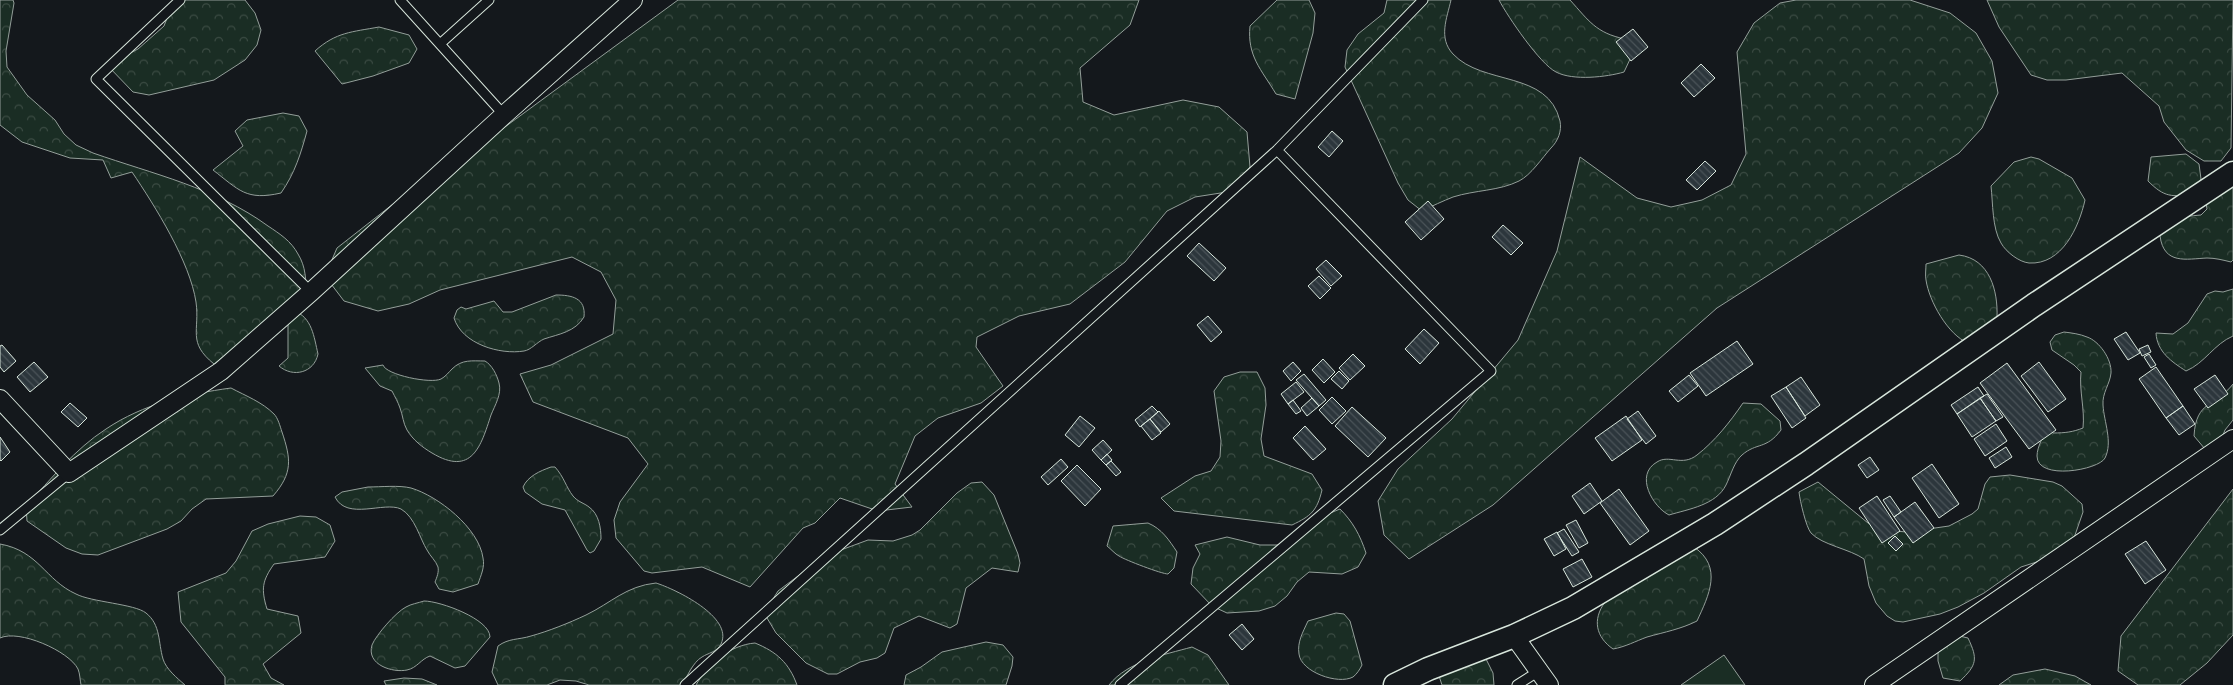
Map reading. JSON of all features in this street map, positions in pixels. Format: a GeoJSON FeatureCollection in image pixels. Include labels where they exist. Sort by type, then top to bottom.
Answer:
{"type":"FeatureCollection","features":[{"type":"Feature","properties":{"kind":"street"},"geometry":{"type":"LineString","coordinates":[[0,399],[69,473],[221,371],[311,292],[504,114],[632,0]]}},
{"type":"Feature","properties":{"kind":"street"},"geometry":{"type":"LineString","coordinates":[[1395,685],[1428,669],[1514,636],[1573,608],[1716,524],[1806,464],[2034,305],[2233,173]]}},
{"type":"Feature","properties":{"kind":"street"},"geometry":{"type":"LineString","coordinates":[[1874,685],[2233,439]]}},
{"type":"Feature","properties":{"kind":"street"},"geometry":{"type":"LineString","coordinates":[[1514,636],[1549,685]]}},
{"type":"Feature","properties":{"kind":"lane"},"geometry":{"type":"LineString","coordinates":[[180,0],[96,79],[311,292]]}},
{"type":"Feature","properties":{"kind":"lane"},"geometry":{"type":"LineString","coordinates":[[400,0],[504,114]]}},
{"type":"Feature","properties":{"kind":"lane"},"geometry":{"type":"LineString","coordinates":[[440,44],[489,0]]}},
{"type":"Feature","properties":{"kind":"lane"},"geometry":{"type":"LineString","coordinates":[[685,685],[1277,150],[1423,0]]}},
{"type":"Feature","properties":{"kind":"lane"},"geometry":{"type":"LineString","coordinates":[[1120,685],[1491,371],[1277,150]]}},
{"type":"Feature","properties":{"kind":"lane"},"geometry":{"type":"LineString","coordinates":[[0,530],[69,473]]}},
{"type":"Feature","properties":{"kind":"lane"},"geometry":{"type":"LineString","coordinates":[[1518,685],[1539,671]]}},
{"type":"Feature","properties":{"kind":"green space"},"geometry":{"type":"Polygon","coordinates":[[[0,0],[13,0],[14,3],[6,51],[7,67],[27,95],[55,120],[64,134],[76,145],[93,153],[206,192],[248,213],[268,226],[289,242],[301,259],[306,279],[306,295],[214,364],[200,349],[197,342],[196,302],[187,270],[161,218],[132,172],[111,178],[103,160],[70,158],[22,142],[0,125],[0,0]]]}},
{"type":"Feature","properties":{"kind":"green space"},"geometry":{"type":"Polygon","coordinates":[[[174,0],[245,0],[255,13],[261,30],[257,45],[245,60],[214,80],[149,95],[133,92],[107,65],[138,49],[164,26],[174,0]]]}},
{"type":"Feature","properties":{"kind":"green space"},"geometry":{"type":"Polygon","coordinates":[[[678,0],[1139,0],[1130,25],[1080,68],[1083,102],[1114,115],[1183,100],[1219,107],[1247,132],[1250,167],[1227,192],[1195,197],[1167,211],[1125,262],[1070,304],[1019,316],[977,337],[976,347],[1003,386],[981,403],[938,418],[915,436],[895,484],[912,507],[878,511],[840,498],[815,523],[803,528],[750,587],[702,567],[652,573],[644,571],[616,538],[614,520],[620,502],[648,464],[628,438],[533,402],[520,374],[551,365],[613,334],[616,300],[601,272],[572,257],[440,290],[409,304],[378,311],[344,301],[325,276],[337,248],[416,186],[464,157],[678,0]]]}},
{"type":"Feature","properties":{"kind":"green space"},"geometry":{"type":"Polygon","coordinates":[[[1277,0],[1309,0],[1315,13],[1313,33],[1295,99],[1276,94],[1256,62],[1251,46],[1250,26],[1277,0]]]}},
{"type":"Feature","properties":{"kind":"green space"},"geometry":{"type":"Polygon","coordinates":[[[1387,0],[1451,0],[1445,35],[1448,48],[1453,54],[1466,64],[1481,71],[1529,86],[1542,94],[1553,105],[1560,121],[1559,136],[1532,171],[1519,181],[1503,187],[1453,197],[1422,211],[1408,200],[1398,183],[1345,67],[1347,50],[1358,34],[1384,13],[1387,0]]]}},
{"type":"Feature","properties":{"kind":"green space"},"geometry":{"type":"Polygon","coordinates":[[[1499,0],[1570,0],[1600,30],[1625,39],[1632,55],[1624,72],[1599,77],[1581,77],[1563,75],[1556,72],[1533,50],[1499,0]]]}},
{"type":"Feature","properties":{"kind":"green space"},"geometry":{"type":"Polygon","coordinates":[[[1796,0],[1910,0],[1950,13],[1976,33],[1992,61],[1998,93],[1982,128],[1959,153],[1717,308],[1493,505],[1409,559],[1384,535],[1378,501],[1398,469],[1452,419],[1518,340],[1557,251],[1580,157],[1637,198],[1671,207],[1702,200],[1731,185],[1746,154],[1737,52],[1754,23],[1780,3],[1796,0]]]}},
{"type":"Feature","properties":{"kind":"green space"},"geometry":{"type":"Polygon","coordinates":[[[1987,0],[2233,0],[2231,148],[2221,161],[2204,161],[2186,150],[2164,122],[2159,106],[2122,73],[2066,80],[2047,80],[2031,75],[1999,27],[1987,0]]]}},
{"type":"Feature","properties":{"kind":"green space"},"geometry":{"type":"Polygon","coordinates":[[[379,27],[409,35],[417,49],[409,63],[373,76],[342,84],[315,51],[337,36],[379,27]]]}},
{"type":"Feature","properties":{"kind":"green space"},"geometry":{"type":"Polygon","coordinates":[[[283,113],[299,116],[307,131],[294,170],[281,193],[259,196],[251,195],[237,188],[213,170],[243,146],[235,131],[247,120],[283,113]]]}},
{"type":"Feature","properties":{"kind":"green space"},"geometry":{"type":"Polygon","coordinates":[[[2186,154],[2199,164],[2201,179],[2194,193],[2169,195],[2148,181],[2151,157],[2186,154]]]}},
{"type":"Feature","properties":{"kind":"green space"},"geometry":{"type":"Polygon","coordinates":[[[2031,157],[2039,159],[2072,178],[2085,200],[2078,222],[2060,251],[2051,258],[2041,262],[2029,263],[2013,256],[2006,250],[1998,237],[1994,223],[1991,186],[2014,162],[2031,157]]]}},
{"type":"Feature","properties":{"kind":"green space"},"geometry":{"type":"Polygon","coordinates":[[[2233,178],[2233,260],[2231,262],[2210,258],[2184,259],[2171,256],[2166,252],[2160,236],[2165,230],[2178,219],[2201,215],[2207,209],[2204,192],[2233,178]]]}},
{"type":"Feature","properties":{"kind":"green space"},"geometry":{"type":"Polygon","coordinates":[[[1959,255],[1970,258],[1985,270],[1994,287],[1996,297],[1997,317],[1968,343],[1953,333],[1935,307],[1926,278],[1926,264],[1959,255]]]}},
{"type":"Feature","properties":{"kind":"green space"},"geometry":{"type":"Polygon","coordinates":[[[2233,289],[2233,336],[2226,339],[2193,368],[2186,371],[2166,356],[2159,346],[2156,333],[2173,334],[2188,323],[2207,294],[2233,289]]]}},
{"type":"Feature","properties":{"kind":"green space"},"geometry":{"type":"Polygon","coordinates":[[[556,295],[577,299],[583,306],[584,317],[571,329],[544,339],[524,351],[504,351],[483,346],[465,335],[458,327],[454,318],[457,310],[461,307],[466,309],[494,301],[503,312],[512,312],[556,295]]]}},
{"type":"Feature","properties":{"kind":"green space"},"geometry":{"type":"Polygon","coordinates":[[[294,311],[305,318],[311,328],[318,354],[312,366],[302,372],[290,372],[279,366],[288,358],[288,317],[294,311]]]}},
{"type":"Feature","properties":{"kind":"green space"},"geometry":{"type":"Polygon","coordinates":[[[2064,332],[2079,334],[2092,339],[2104,351],[2109,362],[2111,373],[2103,401],[2108,445],[2105,458],[2100,462],[2081,469],[2057,471],[2047,469],[2040,464],[2037,456],[2039,445],[2047,427],[2053,433],[2069,432],[2083,428],[2081,372],[2052,350],[2050,342],[2055,335],[2064,332]]]}},
{"type":"Feature","properties":{"kind":"green space"},"geometry":{"type":"Polygon","coordinates":[[[467,361],[485,361],[497,377],[500,387],[499,395],[483,437],[473,455],[466,460],[457,462],[446,460],[432,453],[421,446],[409,434],[392,391],[380,386],[365,368],[383,365],[392,372],[409,378],[436,380],[441,379],[456,366],[467,361]]]}},
{"type":"Feature","properties":{"kind":"green space"},"geometry":{"type":"Polygon","coordinates":[[[1240,372],[1257,372],[1265,388],[1266,405],[1261,439],[1264,456],[1312,474],[1322,490],[1318,503],[1309,516],[1292,525],[1174,511],[1161,498],[1195,476],[1211,471],[1220,457],[1221,441],[1214,391],[1224,377],[1240,372]]]}},
{"type":"Feature","properties":{"kind":"green space"},"geometry":{"type":"Polygon","coordinates":[[[2233,384],[2233,420],[2225,430],[2219,445],[2205,449],[2194,436],[2198,416],[2207,405],[2220,397],[2233,384]]]}},
{"type":"Feature","properties":{"kind":"green space"},"geometry":{"type":"Polygon","coordinates":[[[231,388],[264,406],[274,414],[279,422],[287,450],[288,466],[284,480],[273,496],[206,499],[192,509],[181,521],[167,529],[98,555],[82,554],[66,548],[27,521],[26,506],[74,455],[106,429],[135,413],[166,401],[198,393],[231,388]]]}},
{"type":"Feature","properties":{"kind":"green space"},"geometry":{"type":"Polygon","coordinates":[[[1743,403],[1761,404],[1780,421],[1781,430],[1771,441],[1752,448],[1739,458],[1726,485],[1709,502],[1669,515],[1663,511],[1648,490],[1646,482],[1650,468],[1662,460],[1686,460],[1697,455],[1722,431],[1743,403]]]}},
{"type":"Feature","properties":{"kind":"green space"},"geometry":{"type":"Polygon","coordinates":[[[551,467],[555,467],[573,496],[592,510],[597,517],[601,539],[594,551],[590,553],[565,510],[542,504],[525,492],[523,487],[531,477],[551,467]]]}},
{"type":"Feature","properties":{"kind":"green space"},"geometry":{"type":"Polygon","coordinates":[[[2010,475],[2053,482],[2062,486],[2082,504],[2083,512],[2074,538],[2046,559],[2021,567],[1984,593],[1958,607],[1940,614],[1903,622],[1895,621],[1887,616],[1876,603],[1869,586],[1864,559],[1822,541],[1811,533],[1805,520],[1799,492],[1818,482],[1868,523],[1882,530],[1907,532],[1949,526],[1972,514],[1978,509],[1985,484],[1990,477],[2010,475]]]}},
{"type":"Feature","properties":{"kind":"green space"},"geometry":{"type":"Polygon","coordinates":[[[982,482],[994,495],[1020,563],[1018,572],[992,568],[966,588],[957,624],[950,628],[919,616],[894,628],[885,653],[877,658],[860,662],[837,674],[828,674],[806,663],[776,633],[767,618],[766,610],[778,591],[814,564],[830,554],[868,540],[893,541],[912,535],[920,530],[957,493],[971,483],[982,482]]]}},
{"type":"Feature","properties":{"kind":"green space"},"geometry":{"type":"Polygon","coordinates":[[[396,486],[411,488],[433,498],[456,515],[466,525],[480,547],[483,565],[478,584],[453,592],[439,589],[435,582],[438,573],[437,565],[427,550],[414,523],[406,513],[394,507],[348,508],[335,497],[342,492],[368,487],[396,486]]]}},
{"type":"Feature","properties":{"kind":"green space"},"geometry":{"type":"Polygon","coordinates":[[[2233,489],[2233,635],[2207,663],[2180,685],[2138,685],[2118,671],[2121,636],[2233,489]]]}},
{"type":"Feature","properties":{"kind":"green space"},"geometry":{"type":"Polygon","coordinates":[[[1340,509],[1356,529],[1366,553],[1358,567],[1342,574],[1309,572],[1275,606],[1259,611],[1227,613],[1212,606],[1191,584],[1193,568],[1200,554],[1195,545],[1227,537],[1260,545],[1278,545],[1293,538],[1323,516],[1340,509]]]}},
{"type":"Feature","properties":{"kind":"green space"},"geometry":{"type":"Polygon","coordinates":[[[300,516],[316,517],[330,525],[335,541],[325,557],[274,564],[265,580],[263,590],[267,609],[298,616],[301,633],[263,664],[271,678],[284,685],[225,685],[225,677],[181,622],[178,592],[226,573],[236,561],[252,531],[268,524],[300,516]]]}},
{"type":"Feature","properties":{"kind":"green space"},"geometry":{"type":"Polygon","coordinates":[[[1148,523],[1153,525],[1168,539],[1177,552],[1174,568],[1168,574],[1123,558],[1107,546],[1113,526],[1148,523]]]}},
{"type":"Feature","properties":{"kind":"green space"},"geometry":{"type":"Polygon","coordinates":[[[0,544],[24,553],[65,588],[76,594],[133,607],[146,613],[157,628],[164,663],[185,685],[81,685],[78,669],[65,655],[31,639],[8,636],[0,638],[0,544]]]}},
{"type":"Feature","properties":{"kind":"green space"},"geometry":{"type":"Polygon","coordinates":[[[1694,547],[1703,555],[1711,572],[1709,591],[1697,621],[1617,648],[1613,649],[1607,644],[1600,634],[1597,622],[1598,615],[1607,600],[1694,547]]]}},
{"type":"Feature","properties":{"kind":"green space"},"geometry":{"type":"Polygon","coordinates":[[[656,583],[676,591],[701,606],[719,624],[723,634],[719,647],[696,662],[682,685],[589,685],[576,681],[560,680],[547,685],[498,685],[492,672],[498,646],[566,624],[586,615],[627,591],[656,583]]]}},
{"type":"Feature","properties":{"kind":"green space"},"geometry":{"type":"Polygon","coordinates":[[[424,601],[441,604],[463,612],[482,624],[488,630],[490,637],[465,666],[455,668],[430,656],[407,670],[388,669],[382,666],[373,658],[371,652],[374,641],[402,610],[410,605],[424,601]]]}},
{"type":"Feature","properties":{"kind":"green space"},"geometry":{"type":"Polygon","coordinates":[[[1336,613],[1344,614],[1350,621],[1362,665],[1353,677],[1346,679],[1330,678],[1313,671],[1301,660],[1299,654],[1302,633],[1308,621],[1336,613]]]}},
{"type":"Feature","properties":{"kind":"green space"},"geometry":{"type":"Polygon","coordinates":[[[1938,631],[1968,638],[1973,651],[1974,661],[1973,666],[1960,681],[1943,678],[1938,661],[1938,631]]]}},
{"type":"Feature","properties":{"kind":"green space"},"geometry":{"type":"Polygon","coordinates":[[[986,642],[1003,645],[1013,657],[1006,685],[904,685],[906,675],[942,652],[986,642]]]}},
{"type":"Feature","properties":{"kind":"green space"},"geometry":{"type":"Polygon","coordinates":[[[755,643],[776,654],[786,664],[797,685],[696,685],[713,663],[721,657],[737,647],[755,643]]]}},
{"type":"Feature","properties":{"kind":"green space"},"geometry":{"type":"Polygon","coordinates":[[[1192,647],[1208,655],[1229,685],[1109,685],[1126,670],[1136,665],[1158,656],[1192,647]]]}},
{"type":"Feature","properties":{"kind":"green space"},"geometry":{"type":"Polygon","coordinates":[[[1724,655],[1745,685],[1681,685],[1724,655]]]}},
{"type":"Feature","properties":{"kind":"green space"},"geometry":{"type":"Polygon","coordinates":[[[1485,657],[1493,673],[1494,685],[1442,685],[1439,676],[1485,657]]]}},
{"type":"Feature","properties":{"kind":"green space"},"geometry":{"type":"Polygon","coordinates":[[[2045,669],[2075,676],[2091,685],[1999,685],[2013,675],[2045,669]]]}},
{"type":"Feature","properties":{"kind":"green space"},"geometry":{"type":"Polygon","coordinates":[[[404,678],[422,679],[437,685],[386,685],[384,681],[404,678]]]}},
{"type":"Feature","properties":{"kind":"building"},"geometry":{"type":"Polygon","coordinates":[[[1633,29],[1648,47],[1631,61],[1616,42],[1633,29]]]}},
{"type":"Feature","properties":{"kind":"building"},"geometry":{"type":"Polygon","coordinates":[[[1701,64],[1715,78],[1694,97],[1681,83],[1701,64]]]}},
{"type":"Feature","properties":{"kind":"building"},"geometry":{"type":"Polygon","coordinates":[[[1332,131],[1343,141],[1329,157],[1318,147],[1332,131]]]}},
{"type":"Feature","properties":{"kind":"building"},"geometry":{"type":"Polygon","coordinates":[[[1705,161],[1716,171],[1697,190],[1686,180],[1705,161]]]}},
{"type":"Feature","properties":{"kind":"building"},"geometry":{"type":"Polygon","coordinates":[[[1428,201],[1444,219],[1421,240],[1405,222],[1428,201]]]}},
{"type":"Feature","properties":{"kind":"building"},"geometry":{"type":"Polygon","coordinates":[[[1503,225],[1523,243],[1511,255],[1492,237],[1503,225]]]}},
{"type":"Feature","properties":{"kind":"building"},"geometry":{"type":"Polygon","coordinates":[[[1199,243],[1226,268],[1214,281],[1187,256],[1199,243]]]}},
{"type":"Feature","properties":{"kind":"building"},"geometry":{"type":"Polygon","coordinates":[[[1326,260],[1342,276],[1331,286],[1316,269],[1326,260]]]}},
{"type":"Feature","properties":{"kind":"building"},"geometry":{"type":"Polygon","coordinates":[[[1319,276],[1331,288],[1320,299],[1308,286],[1319,276]]]}},
{"type":"Feature","properties":{"kind":"building"},"geometry":{"type":"Polygon","coordinates":[[[1208,316],[1222,332],[1211,342],[1197,325],[1208,316]]]}},
{"type":"Feature","properties":{"kind":"building"},"geometry":{"type":"Polygon","coordinates":[[[1424,329],[1439,343],[1420,364],[1405,349],[1424,329]]]}},
{"type":"Feature","properties":{"kind":"building"},"geometry":{"type":"Polygon","coordinates":[[[2126,332],[2140,353],[2128,360],[2114,339],[2126,332]]]}},
{"type":"Feature","properties":{"kind":"building"},"geometry":{"type":"Polygon","coordinates":[[[1737,341],[1753,364],[1706,396],[1690,373],[1737,341]]]}},
{"type":"Feature","properties":{"kind":"building"},"geometry":{"type":"Polygon","coordinates":[[[2,345],[16,361],[4,372],[0,367],[0,346],[2,345]]]}},
{"type":"Feature","properties":{"kind":"building"},"geometry":{"type":"Polygon","coordinates":[[[2148,345],[2151,352],[2142,356],[2139,349],[2148,345]]]}},
{"type":"Feature","properties":{"kind":"building"},"geometry":{"type":"Polygon","coordinates":[[[1353,354],[1365,366],[1350,380],[1339,368],[1353,354]]]}},
{"type":"Feature","properties":{"kind":"building"},"geometry":{"type":"Polygon","coordinates":[[[2149,354],[2156,365],[2151,368],[2144,357],[2149,354]]]}},
{"type":"Feature","properties":{"kind":"building"},"geometry":{"type":"Polygon","coordinates":[[[1323,359],[1335,372],[1324,383],[1312,370],[1323,359]]]}},
{"type":"Feature","properties":{"kind":"building"},"geometry":{"type":"Polygon","coordinates":[[[34,362],[48,377],[30,392],[17,377],[34,362]]]}},
{"type":"Feature","properties":{"kind":"building"},"geometry":{"type":"Polygon","coordinates":[[[1293,362],[1301,371],[1291,381],[1283,371],[1293,362]]]}},
{"type":"Feature","properties":{"kind":"building"},"geometry":{"type":"Polygon","coordinates":[[[2039,362],[2066,399],[2048,412],[2021,376],[2039,362]]]}},
{"type":"Feature","properties":{"kind":"building"},"geometry":{"type":"Polygon","coordinates":[[[2007,363],[2056,430],[2029,449],[1980,383],[2007,363]]]}},
{"type":"Feature","properties":{"kind":"building"},"geometry":{"type":"Polygon","coordinates":[[[2156,367],[2183,406],[2166,418],[2139,379],[2156,367]]]}},
{"type":"Feature","properties":{"kind":"building"},"geometry":{"type":"Polygon","coordinates":[[[1339,371],[1349,381],[1342,389],[1331,379],[1339,371]]]}},
{"type":"Feature","properties":{"kind":"building"},"geometry":{"type":"Polygon","coordinates":[[[1304,374],[1326,400],[1319,406],[1296,380],[1304,374]]]}},
{"type":"Feature","properties":{"kind":"building"},"geometry":{"type":"Polygon","coordinates":[[[1689,375],[1698,386],[1678,402],[1669,391],[1689,375]]]}},
{"type":"Feature","properties":{"kind":"building"},"geometry":{"type":"Polygon","coordinates":[[[2215,375],[2228,394],[2208,408],[2194,389],[2215,375]]]}},
{"type":"Feature","properties":{"kind":"building"},"geometry":{"type":"Polygon","coordinates":[[[1801,377],[1820,405],[1805,416],[1786,387],[1801,377]]]}},
{"type":"Feature","properties":{"kind":"building"},"geometry":{"type":"Polygon","coordinates":[[[1296,382],[1304,392],[1288,404],[1281,394],[1296,382]]]}},
{"type":"Feature","properties":{"kind":"building"},"geometry":{"type":"Polygon","coordinates":[[[1786,387],[1806,418],[1792,428],[1771,396],[1786,387]]]}},
{"type":"Feature","properties":{"kind":"building"},"geometry":{"type":"Polygon","coordinates":[[[1978,387],[1984,396],[1957,414],[1951,405],[1978,387]]]}},
{"type":"Feature","properties":{"kind":"building"},"geometry":{"type":"Polygon","coordinates":[[[1987,394],[2003,417],[1996,421],[1980,398],[1987,394]]]}},
{"type":"Feature","properties":{"kind":"building"},"geometry":{"type":"Polygon","coordinates":[[[1332,397],[1346,411],[1332,424],[1319,410],[1332,397]]]}},
{"type":"Feature","properties":{"kind":"building"},"geometry":{"type":"Polygon","coordinates":[[[1312,398],[1319,406],[1307,416],[1301,408],[1312,398]]]}},
{"type":"Feature","properties":{"kind":"building"},"geometry":{"type":"Polygon","coordinates":[[[1980,398],[1996,421],[1972,437],[1957,414],[1980,398]]]}},
{"type":"Feature","properties":{"kind":"building"},"geometry":{"type":"Polygon","coordinates":[[[1293,400],[1301,411],[1296,414],[1288,404],[1293,400]]]}},
{"type":"Feature","properties":{"kind":"building"},"geometry":{"type":"Polygon","coordinates":[[[70,403],[87,418],[78,427],[61,412],[70,403]]]}},
{"type":"Feature","properties":{"kind":"building"},"geometry":{"type":"Polygon","coordinates":[[[1152,406],[1158,412],[1140,427],[1135,420],[1152,406]]]}},
{"type":"Feature","properties":{"kind":"building"},"geometry":{"type":"Polygon","coordinates":[[[2183,406],[2195,424],[2179,435],[2166,418],[2183,406]]]}},
{"type":"Feature","properties":{"kind":"building"},"geometry":{"type":"Polygon","coordinates":[[[1352,407],[1386,438],[1368,457],[1335,426],[1352,407]]]}},
{"type":"Feature","properties":{"kind":"building"},"geometry":{"type":"Polygon","coordinates":[[[1159,411],[1170,424],[1161,432],[1150,419],[1159,411]]]}},
{"type":"Feature","properties":{"kind":"building"},"geometry":{"type":"Polygon","coordinates":[[[1638,411],[1656,436],[1646,444],[1627,419],[1638,411]]]}},
{"type":"Feature","properties":{"kind":"building"},"geometry":{"type":"Polygon","coordinates":[[[1080,416],[1095,428],[1079,447],[1065,435],[1080,416]]]}},
{"type":"Feature","properties":{"kind":"building"},"geometry":{"type":"Polygon","coordinates":[[[1626,416],[1642,440],[1612,461],[1595,438],[1626,416]]]}},
{"type":"Feature","properties":{"kind":"building"},"geometry":{"type":"Polygon","coordinates":[[[1150,419],[1161,433],[1152,440],[1141,426],[1150,419]]]}},
{"type":"Feature","properties":{"kind":"building"},"geometry":{"type":"Polygon","coordinates":[[[1996,424],[2007,441],[1985,456],[1974,439],[1996,424]]]}},
{"type":"Feature","properties":{"kind":"building"},"geometry":{"type":"Polygon","coordinates":[[[1305,426],[1326,449],[1313,460],[1293,438],[1305,426]]]}},
{"type":"Feature","properties":{"kind":"building"},"geometry":{"type":"Polygon","coordinates":[[[0,437],[10,452],[1,461],[0,460],[0,437]]]}},
{"type":"Feature","properties":{"kind":"building"},"geometry":{"type":"Polygon","coordinates":[[[1103,440],[1112,450],[1101,460],[1092,450],[1103,440]]]}},
{"type":"Feature","properties":{"kind":"building"},"geometry":{"type":"Polygon","coordinates":[[[2006,447],[2012,457],[1995,468],[1989,458],[2006,447]]]}},
{"type":"Feature","properties":{"kind":"building"},"geometry":{"type":"Polygon","coordinates":[[[1107,454],[1112,460],[1106,465],[1101,460],[1107,454]]]}},
{"type":"Feature","properties":{"kind":"building"},"geometry":{"type":"Polygon","coordinates":[[[1870,457],[1879,470],[1867,478],[1858,465],[1870,457]]]}},
{"type":"Feature","properties":{"kind":"building"},"geometry":{"type":"Polygon","coordinates":[[[1061,459],[1068,467],[1048,485],[1041,477],[1061,459]]]}},
{"type":"Feature","properties":{"kind":"building"},"geometry":{"type":"Polygon","coordinates":[[[1111,461],[1121,472],[1116,476],[1106,465],[1111,461]]]}},
{"type":"Feature","properties":{"kind":"building"},"geometry":{"type":"Polygon","coordinates":[[[1932,464],[1959,504],[1939,518],[1912,478],[1932,464]]]}},
{"type":"Feature","properties":{"kind":"building"},"geometry":{"type":"Polygon","coordinates":[[[1077,465],[1101,489],[1085,506],[1061,481],[1077,465]]]}},
{"type":"Feature","properties":{"kind":"building"},"geometry":{"type":"Polygon","coordinates":[[[1590,483],[1602,501],[1584,514],[1572,496],[1590,483]]]}},
{"type":"Feature","properties":{"kind":"building"},"geometry":{"type":"Polygon","coordinates":[[[1619,489],[1649,531],[1630,545],[1600,503],[1619,489]]]}},
{"type":"Feature","properties":{"kind":"building"},"geometry":{"type":"Polygon","coordinates":[[[1877,496],[1900,531],[1882,543],[1859,508],[1877,496]]]}},
{"type":"Feature","properties":{"kind":"building"},"geometry":{"type":"Polygon","coordinates":[[[1890,496],[1901,512],[1894,517],[1883,500],[1890,496]]]}},
{"type":"Feature","properties":{"kind":"building"},"geometry":{"type":"Polygon","coordinates":[[[1915,502],[1934,528],[1913,543],[1894,517],[1915,502]]]}},
{"type":"Feature","properties":{"kind":"building"},"geometry":{"type":"Polygon","coordinates":[[[1576,520],[1588,543],[1579,548],[1566,525],[1576,520]]]}},
{"type":"Feature","properties":{"kind":"building"},"geometry":{"type":"Polygon","coordinates":[[[1564,529],[1579,552],[1572,556],[1557,533],[1564,529]]]}},
{"type":"Feature","properties":{"kind":"building"},"geometry":{"type":"Polygon","coordinates":[[[1557,532],[1566,549],[1554,556],[1544,539],[1557,532]]]}},
{"type":"Feature","properties":{"kind":"building"},"geometry":{"type":"Polygon","coordinates":[[[1895,536],[1903,544],[1896,551],[1888,543],[1895,536]]]}},
{"type":"Feature","properties":{"kind":"building"},"geometry":{"type":"Polygon","coordinates":[[[2146,541],[2166,570],[2145,584],[2125,554],[2146,541]]]}},
{"type":"Feature","properties":{"kind":"building"},"geometry":{"type":"Polygon","coordinates":[[[1582,559],[1592,577],[1573,587],[1563,569],[1582,559]]]}},
{"type":"Feature","properties":{"kind":"building"},"geometry":{"type":"Polygon","coordinates":[[[1242,624],[1254,639],[1242,650],[1229,635],[1242,624]]]}}]}
